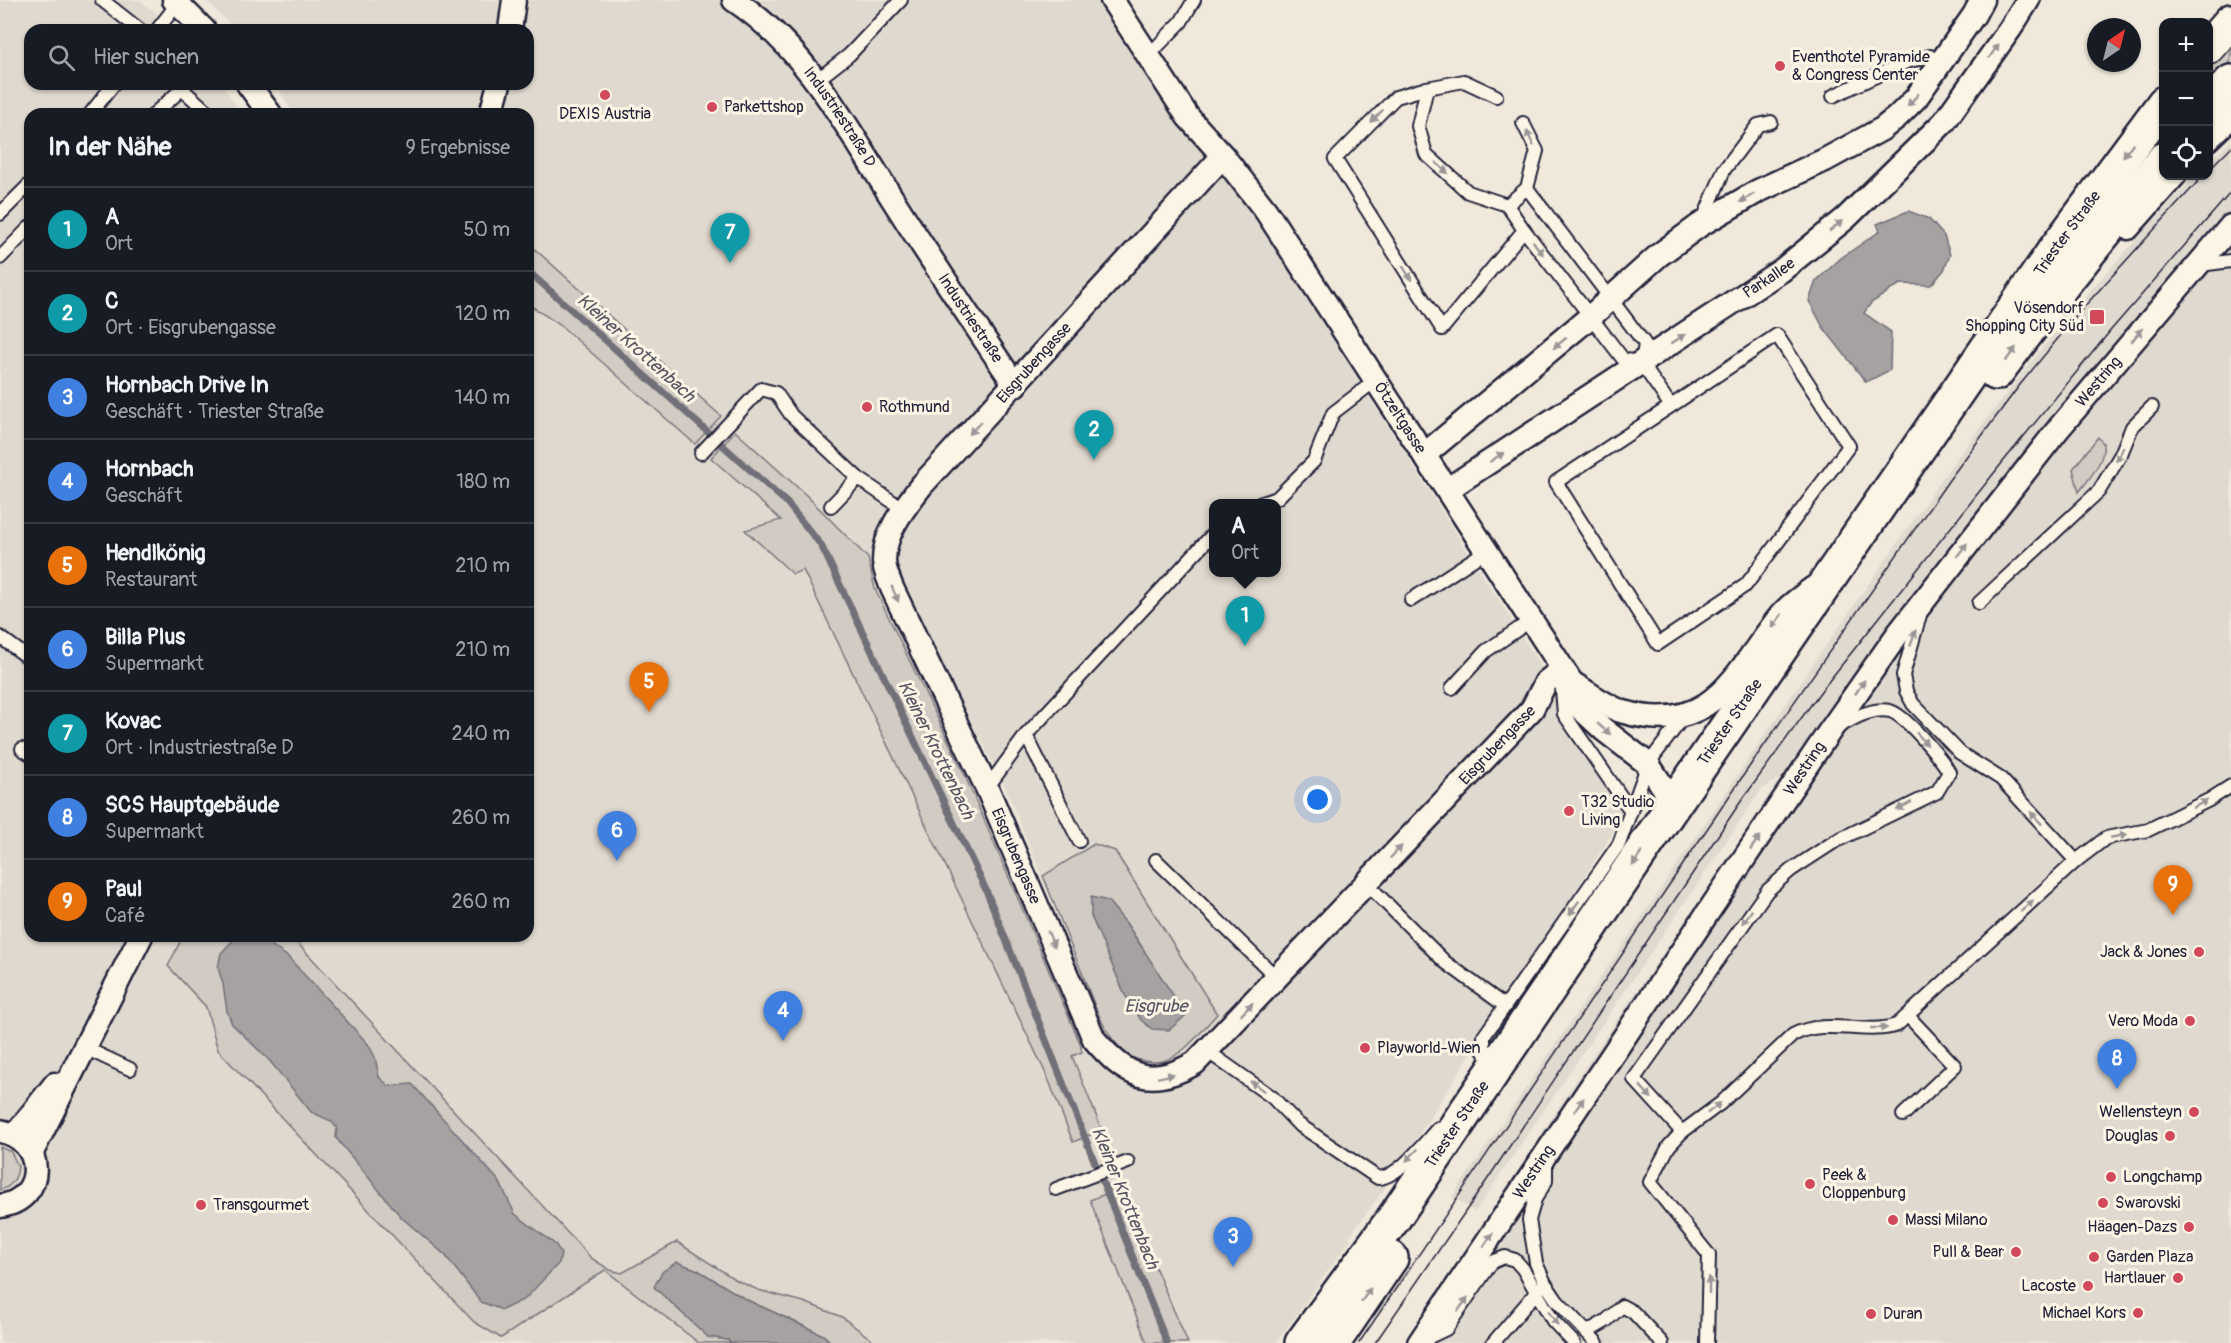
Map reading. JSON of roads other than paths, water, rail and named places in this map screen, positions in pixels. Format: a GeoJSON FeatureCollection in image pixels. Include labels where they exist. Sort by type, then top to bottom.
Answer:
{"type":"FeatureCollection","features":[{"type":"Feature","properties":{"kind":"main road"},"geometry":{"type":"LineString","coordinates":[[2213,41],[2231,21]]}},
{"type":"Feature","properties":{"kind":"main road"},"geometry":{"type":"LineString","coordinates":[[2213,102],[2231,82]]}},
{"type":"Feature","properties":{"kind":"main road","name":"Triester Straße"},"geometry":{"type":"LineString","coordinates":[[1302,1343],[1394,1218],[1667,814],[2054,251],[2159,108]]}},
{"type":"Feature","properties":{"kind":"main road","name":"Triester Straße"},"geometry":{"type":"LineString","coordinates":[[1334,1343],[1906,501],[1992,379],[2064,283],[2159,164]]}},
{"type":"Feature","properties":{"kind":"street"},"geometry":{"type":"LineString","coordinates":[[511,24],[514,0]]}},
{"type":"Feature","properties":{"kind":"street","name":"Industriestraße D"},"geometry":{"type":"LineString","coordinates":[[734,0],[775,32],[817,80],[926,252]]}},
{"type":"Feature","properties":{"kind":"street","name":"Ötzeltgasse"},"geometry":{"type":"LineString","coordinates":[[1112,0],[1188,117],[1223,156],[1266,211],[1448,489],[1566,676],[1577,705],[1604,730],[1648,764],[1665,790],[1667,814]]}},
{"type":"Feature","properties":{"kind":"street"},"geometry":{"type":"LineString","coordinates":[[1424,455],[1590,317],[1659,255],[1701,225],[1758,191],[1825,160],[1882,129],[1916,98],[1982,0]]}},
{"type":"Feature","properties":{"kind":"street","name":"Parkallee"},"geometry":{"type":"LineString","coordinates":[[1448,489],[1782,270],[1846,218],[1944,122],[2028,0]]}},
{"type":"Feature","properties":{"kind":"street"},"geometry":{"type":"LineString","coordinates":[[176,2],[198,24]]}},
{"type":"Feature","properties":{"kind":"street"},"geometry":{"type":"LineString","coordinates":[[1939,65],[1969,86]]}},
{"type":"Feature","properties":{"kind":"street"},"geometry":{"type":"LineString","coordinates":[[252,90],[266,108]]}},
{"type":"Feature","properties":{"kind":"street"},"geometry":{"type":"LineString","coordinates":[[493,108],[497,90]]}},
{"type":"Feature","properties":{"kind":"street"},"geometry":{"type":"LineString","coordinates":[[2213,134],[2231,117]]}},
{"type":"Feature","properties":{"kind":"street","name":"Eisgrubengasse"},"geometry":{"type":"LineString","coordinates":[[1223,156],[921,486],[903,510],[888,537],[884,562],[891,588],[987,789],[1094,1039],[1120,1066],[1136,1074],[1157,1078],[1177,1074],[1195,1063],[1532,709],[1546,682],[1566,676]]}},
{"type":"Feature","properties":{"kind":"street"},"geometry":{"type":"LineString","coordinates":[[2064,283],[2112,246],[2170,180]]}},
{"type":"Feature","properties":{"kind":"street","name":"Westring"},"geometry":{"type":"LineString","coordinates":[[1420,1342],[1827,735],[1926,596],[2090,391],[2231,226]]}},
{"type":"Feature","properties":{"kind":"street","name":"Industriestraße"},"geometry":{"type":"LineString","coordinates":[[926,252],[1015,385]]}},
{"type":"Feature","properties":{"kind":"street","name":"Ötzeltgasse"},"geometry":{"type":"LineString","coordinates":[[1566,676],[1622,711],[1653,718],[1686,714],[1711,702],[1735,679],[1783,612],[1836,568]]}},
{"type":"Feature","properties":{"kind":"street"},"geometry":{"type":"LineString","coordinates":[[32,1152],[138,942]]}},
{"type":"Feature","properties":{"kind":"street"},"geometry":{"type":"LineString","coordinates":[[3,1210],[20,1199],[32,1184],[35,1165],[32,1152],[25,1142],[7,1133],[85,1048]]}},
{"type":"Feature","properties":{"kind":"lane"},"geometry":{"type":"LineString","coordinates":[[102,0],[133,24]]}},
{"type":"Feature","properties":{"kind":"lane"},"geometry":{"type":"LineString","coordinates":[[817,80],[849,55],[901,0]]}},
{"type":"Feature","properties":{"kind":"lane"},"geometry":{"type":"LineString","coordinates":[[1147,57],[1181,22],[1194,0]]}},
{"type":"Feature","properties":{"kind":"lane"},"geometry":{"type":"LineString","coordinates":[[161,24],[176,2]]}},
{"type":"Feature","properties":{"kind":"lane"},"geometry":{"type":"LineString","coordinates":[[1833,96],[1906,62],[1930,56],[1939,65]]}},
{"type":"Feature","properties":{"kind":"lane"},"geometry":{"type":"LineString","coordinates":[[1496,96],[1464,81],[1396,97],[1335,159],[1442,328],[1524,230]]}},
{"type":"Feature","properties":{"kind":"lane"},"geometry":{"type":"LineString","coordinates":[[1427,88],[1418,126],[1426,154],[1468,192],[1508,205],[1524,230],[1623,359],[1641,363],[1671,406]]}},
{"type":"Feature","properties":{"kind":"lane"},"geometry":{"type":"LineString","coordinates":[[95,108],[109,90]]}},
{"type":"Feature","properties":{"kind":"lane"},"geometry":{"type":"LineString","coordinates":[[160,108],[181,90]]}},
{"type":"Feature","properties":{"kind":"lane"},"geometry":{"type":"LineString","coordinates":[[187,90],[204,108]]}},
{"type":"Feature","properties":{"kind":"lane"},"geometry":{"type":"LineString","coordinates":[[1701,225],[1724,170],[1758,125],[1770,122]]}},
{"type":"Feature","properties":{"kind":"lane"},"geometry":{"type":"LineString","coordinates":[[1508,205],[1527,188],[1536,151],[1523,123]]}},
{"type":"Feature","properties":{"kind":"lane"},"geometry":{"type":"LineString","coordinates":[[1527,188],[1646,344],[1641,363]]}},
{"type":"Feature","properties":{"kind":"lane"},"geometry":{"type":"LineString","coordinates":[[0,214],[24,190]]}},
{"type":"Feature","properties":{"kind":"lane"},"geometry":{"type":"LineString","coordinates":[[0,258],[24,233]]}},
{"type":"Feature","properties":{"kind":"lane"},"geometry":{"type":"LineString","coordinates":[[2196,266],[2231,261]]}},
{"type":"Feature","properties":{"kind":"lane"},"geometry":{"type":"LineString","coordinates":[[1777,335],[1849,446],[1746,585],[1658,644],[1556,482],[1671,406],[1777,335]]}},
{"type":"Feature","properties":{"kind":"lane"},"geometry":{"type":"LineString","coordinates":[[1274,499],[1314,461],[1333,413],[1376,380]]}},
{"type":"Feature","properties":{"kind":"lane"},"geometry":{"type":"LineString","coordinates":[[701,453],[761,389],[776,393],[791,415],[858,478],[903,510]]}},
{"type":"Feature","properties":{"kind":"lane"},"geometry":{"type":"LineString","coordinates":[[1979,603],[2098,491],[2121,454],[2132,427],[2152,407]]}},
{"type":"Feature","properties":{"kind":"lane"},"geometry":{"type":"LineString","coordinates":[[831,506],[858,478]]}},
{"type":"Feature","properties":{"kind":"lane"},"geometry":{"type":"LineString","coordinates":[[987,789],[1026,735],[1209,538]]}},
{"type":"Feature","properties":{"kind":"lane"},"geometry":{"type":"LineString","coordinates":[[1411,600],[1486,551]]}},
{"type":"Feature","properties":{"kind":"lane"},"geometry":{"type":"LineString","coordinates":[[1926,596],[1903,675],[1906,691],[1912,704],[1960,753],[2001,779],[2076,861]]}},
{"type":"Feature","properties":{"kind":"lane"},"geometry":{"type":"LineString","coordinates":[[1452,688],[1486,651],[1530,621]]}},
{"type":"Feature","properties":{"kind":"lane"},"geometry":{"type":"LineString","coordinates":[[0,637],[24,655]]}},
{"type":"Feature","properties":{"kind":"lane"},"geometry":{"type":"LineString","coordinates":[[1566,676],[1564,714],[1631,811]]}},
{"type":"Feature","properties":{"kind":"lane"},"geometry":{"type":"LineString","coordinates":[[1682,1132],[1634,1079],[1747,917],[1767,891],[1791,870],[1834,842],[1937,792],[1949,772],[1943,762],[1907,722],[1890,711],[1869,712],[1853,718],[1827,735]]}},
{"type":"Feature","properties":{"kind":"lane"},"geometry":{"type":"LineString","coordinates":[[1207,1052],[1272,1097],[1298,1124],[1378,1178],[1384,1178],[1398,1169],[1496,1068],[1484,1052],[1484,1036],[1619,844],[1648,764],[1686,714]]}},
{"type":"Feature","properties":{"kind":"lane"},"geometry":{"type":"LineString","coordinates":[[1026,735],[1080,841]]}},
{"type":"Feature","properties":{"kind":"lane"},"geometry":{"type":"LineString","coordinates":[[1707,1343],[1709,1255],[1650,1182],[1669,1146],[1682,1132],[1721,1103],[1804,1029],[1848,1026],[1888,1028],[1898,1025],[2076,861],[2106,838],[2148,830],[2209,800],[2231,786]]}},
{"type":"Feature","properties":{"kind":"lane"},"geometry":{"type":"LineString","coordinates":[[1156,860],[1277,978]]}},
{"type":"Feature","properties":{"kind":"lane"},"geometry":{"type":"LineString","coordinates":[[1366,883],[1445,962],[1505,1006]]}},
{"type":"Feature","properties":{"kind":"lane"},"geometry":{"type":"LineString","coordinates":[[1903,1114],[1954,1066],[1908,1016]]}},
{"type":"Feature","properties":{"kind":"lane"},"geometry":{"type":"LineString","coordinates":[[85,1048],[130,1069]]}},
{"type":"Feature","properties":{"kind":"lane"},"geometry":{"type":"LineString","coordinates":[[1546,1153],[1546,1181],[1535,1199],[1529,1220],[1540,1287],[1553,1321],[1574,1343]]}},
{"type":"Feature","properties":{"kind":"lane"},"geometry":{"type":"LineString","coordinates":[[1056,1189],[1122,1164]]}},
{"type":"Feature","properties":{"kind":"lane"},"geometry":{"type":"LineString","coordinates":[[1420,1342],[1446,1329],[1492,1262],[1505,1257],[1515,1260],[1598,1343]]}},
{"type":"Feature","properties":{"kind":"lane"},"geometry":{"type":"LineString","coordinates":[[1493,1343],[1540,1287]]}},
{"type":"Feature","properties":{"kind":"lane"},"geometry":{"type":"LineString","coordinates":[[1587,1332],[1606,1321],[1622,1306],[1633,1312],[1662,1343]]}},
{"type":"Feature","properties":{"kind":"water"},"geometry":{"type":"Polygon","coordinates":[[[1908,211],[1929,219],[1944,236],[1950,255],[1944,270],[1931,285],[1900,284],[1871,303],[1864,313],[1891,332],[1890,370],[1866,382],[1823,327],[1809,301],[1816,281],[1841,258],[1880,231],[1877,224],[1908,211]]]}},
{"type":"Feature","properties":{"kind":"water","name":"Eisgrube"},"geometry":{"type":"Polygon","coordinates":[[[1091,897],[1108,901],[1126,923],[1186,1015],[1169,1030],[1152,1029],[1141,1020],[1125,995],[1091,916],[1091,897]]]}},
{"type":"Feature","properties":{"kind":"water"},"geometry":{"type":"Polygon","coordinates":[[[231,942],[267,942],[288,957],[368,1044],[375,1057],[379,1077],[389,1086],[412,1084],[499,1181],[515,1214],[556,1245],[561,1254],[559,1263],[525,1299],[502,1310],[481,1302],[445,1255],[401,1217],[336,1138],[337,1128],[331,1121],[311,1112],[269,1060],[232,1024],[218,968],[221,953],[231,942]]]}},
{"type":"Feature","properties":{"kind":"water"},"geometry":{"type":"Polygon","coordinates":[[[677,1262],[698,1270],[747,1300],[823,1335],[832,1343],[731,1343],[728,1340],[708,1337],[654,1287],[662,1272],[677,1262]]]}},
{"type":"Feature","properties":{"kind":"waterway","name":"Kleiner Krottenbach"},"geometry":{"type":"LineString","coordinates":[[534,276],[787,503],[821,545],[986,890],[1167,1343]]}},
{"type":"Feature","properties":{"kind":"tram line"},"geometry":{"type":"LineString","coordinates":[[2213,165],[2231,147]]}},
{"type":"Feature","properties":{"kind":"tram line"},"geometry":{"type":"LineString","coordinates":[[1359,1343],[1747,770],[1949,480],[2019,386],[2083,308],[2199,180]]}},
{"type":"Feature","properties":{"kind":"tram line"},"geometry":{"type":"LineString","coordinates":[[1375,1343],[1737,807],[1821,691],[2111,330],[2231,192]]}},
{"type":"Feature","properties":{"kind":"place","name":"Eventhotel Pyramide & Congress Center"},"geometry":{"type":"Point","coordinates":[1780,66]}},
{"type":"Feature","properties":{"kind":"place","name":"DEXIS Austria"},"geometry":{"type":"Point","coordinates":[605,95]}},
{"type":"Feature","properties":{"kind":"place","name":"Parkettshop"},"geometry":{"type":"Point","coordinates":[712,107]}},
{"type":"Feature","properties":{"kind":"place","name":"Kovac"},"geometry":{"type":"Point","coordinates":[730,263]}},
{"type":"Feature","properties":{"kind":"place","name":"Vösendorf Shopping City Süd"},"geometry":{"type":"Point","coordinates":[2097,317]}},
{"type":"Feature","properties":{"kind":"place","name":"Rothmund"},"geometry":{"type":"Point","coordinates":[867,407]}},
{"type":"Feature","properties":{"kind":"place","name":"C"},"geometry":{"type":"Point","coordinates":[1094,460]}},
{"type":"Feature","properties":{"kind":"place","name":"A"},"geometry":{"type":"Point","coordinates":[1245,646]}},
{"type":"Feature","properties":{"kind":"place","name":"Hendlkönig"},"geometry":{"type":"Point","coordinates":[649,712]}},
{"type":"Feature","properties":{"kind":"place","name":"T32 Studio Living"},"geometry":{"type":"Point","coordinates":[1569,811]}},
{"type":"Feature","properties":{"kind":"place","name":"Billa Plus"},"geometry":{"type":"Point","coordinates":[617,861]}},
{"type":"Feature","properties":{"kind":"place","name":"Paul"},"geometry":{"type":"Point","coordinates":[2173,915]}},
{"type":"Feature","properties":{"kind":"place","name":"Jack & Jones"},"geometry":{"type":"Point","coordinates":[2199,952]}},
{"type":"Feature","properties":{"kind":"place","name":"Vero Moda"},"geometry":{"type":"Point","coordinates":[2190,1021]}},
{"type":"Feature","properties":{"kind":"place","name":"Hornbach"},"geometry":{"type":"Point","coordinates":[783,1041]}},
{"type":"Feature","properties":{"kind":"place","name":"Playworld-Wien"},"geometry":{"type":"Point","coordinates":[1365,1048]}},
{"type":"Feature","properties":{"kind":"place","name":"SCS Hauptgebäude"},"geometry":{"type":"Point","coordinates":[2117,1089]}},
{"type":"Feature","properties":{"kind":"place","name":"Wellensteyn"},"geometry":{"type":"Point","coordinates":[2194,1112]}},
{"type":"Feature","properties":{"kind":"place","name":"Douglas"},"geometry":{"type":"Point","coordinates":[2170,1136]}},
{"type":"Feature","properties":{"kind":"place","name":"Longchamp"},"geometry":{"type":"Point","coordinates":[2111,1177]}},
{"type":"Feature","properties":{"kind":"place","name":"Peek & Cloppenburg"},"geometry":{"type":"Point","coordinates":[1810,1184]}},
{"type":"Feature","properties":{"kind":"place","name":"Swarovski"},"geometry":{"type":"Point","coordinates":[2103,1203]}},
{"type":"Feature","properties":{"kind":"place","name":"Transgourmet"},"geometry":{"type":"Point","coordinates":[201,1205]}},
{"type":"Feature","properties":{"kind":"place","name":"Massi Milano"},"geometry":{"type":"Point","coordinates":[1893,1220]}},
{"type":"Feature","properties":{"kind":"place","name":"Häagen-Dazs"},"geometry":{"type":"Point","coordinates":[2189,1227]}},
{"type":"Feature","properties":{"kind":"place","name":"Pull & Bear"},"geometry":{"type":"Point","coordinates":[2016,1252]}},
{"type":"Feature","properties":{"kind":"place","name":"Garden Plaza"},"geometry":{"type":"Point","coordinates":[2094,1257]}},
{"type":"Feature","properties":{"kind":"place","name":"Hornbach Drive In"},"geometry":{"type":"Point","coordinates":[1233,1267]}},
{"type":"Feature","properties":{"kind":"place","name":"Hartlauer"},"geometry":{"type":"Point","coordinates":[2178,1278]}},
{"type":"Feature","properties":{"kind":"place","name":"Lacoste"},"geometry":{"type":"Point","coordinates":[2088,1286]}},
{"type":"Feature","properties":{"kind":"place","name":"Michael Kors"},"geometry":{"type":"Point","coordinates":[2138,1313]}},
{"type":"Feature","properties":{"kind":"place","name":"Duran"},"geometry":{"type":"Point","coordinates":[1871,1314]}}]}
